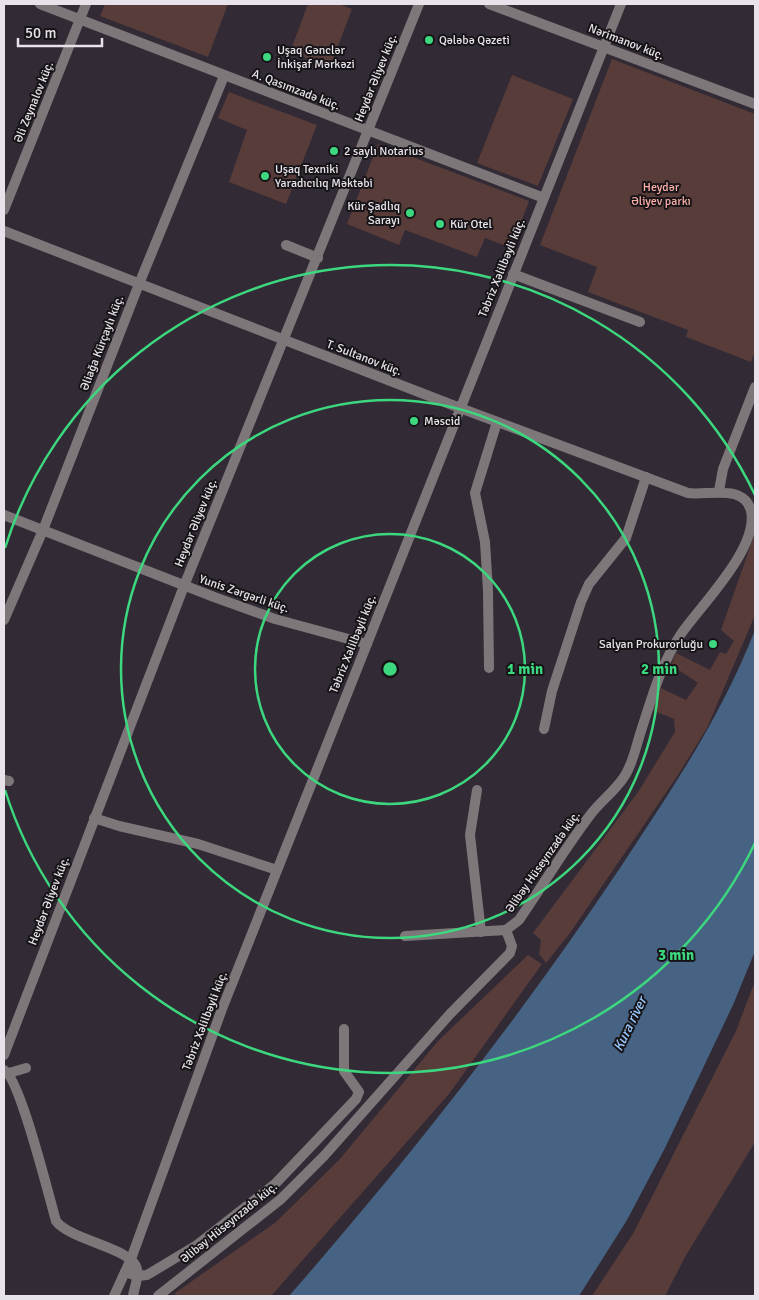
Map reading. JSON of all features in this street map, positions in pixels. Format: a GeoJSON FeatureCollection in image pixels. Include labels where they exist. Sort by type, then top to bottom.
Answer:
{"type":"FeatureCollection","features":[{"type":"Feature","properties":{"kind":"street","name":"A. Qasımzadə küç."},"geometry":{"type":"LineString","coordinates":[[40,4],[544,198]]}},
{"type":"Feature","properties":{"kind":"street","name":"Əli Zeynalov küç."},"geometry":{"type":"LineString","coordinates":[[4,210],[86,4]]}},
{"type":"Feature","properties":{"kind":"street","name":"Heydər Əliyev küç."},"geometry":{"type":"LineString","coordinates":[[4,1055],[184,586],[285,340],[419,4]]}},
{"type":"Feature","properties":{"kind":"street","name":"Nərimanov küç."},"geometry":{"type":"LineString","coordinates":[[488,4],[755,104]]}},
{"type":"Feature","properties":{"kind":"street","name":"Təbriz Xəlilbəyli küç."},"geometry":{"type":"LineString","coordinates":[[114,1296],[131,1258],[222,1009],[621,4]]}},
{"type":"Feature","properties":{"kind":"street","name":"Əliağa Kürçaylı küç."},"geometry":{"type":"LineString","coordinates":[[4,620],[43,530],[139,284],[224,76]]}},
{"type":"Feature","properties":{"kind":"street","name":"T. Sultanov küç."},"geometry":{"type":"LineString","coordinates":[[4,230],[460,408],[688,493],[697,494],[719,491]]}},
{"type":"Feature","properties":{"kind":"street"},"geometry":{"type":"LineString","coordinates":[[286,245],[318,258]]}},
{"type":"Feature","properties":{"kind":"street"},"geometry":{"type":"LineString","coordinates":[[513,274],[640,322]]}},
{"type":"Feature","properties":{"kind":"street"},"geometry":{"type":"LineString","coordinates":[[719,491],[724,469],[755,387]]}},
{"type":"Feature","properties":{"kind":"street"},"geometry":{"type":"LineString","coordinates":[[489,668],[485,542],[475,494],[497,422]]}},
{"type":"Feature","properties":{"kind":"street"},"geometry":{"type":"LineString","coordinates":[[544,730],[552,691],[581,602],[589,584],[626,538],[646,477]]}},
{"type":"Feature","properties":{"kind":"street","name":"Əlibəy Hüseynzadə küç."},"geometry":{"type":"LineString","coordinates":[[158,1296],[259,1217],[324,1156],[450,1014],[510,954],[512,946],[506,930],[519,920],[587,819],[625,777],[664,664],[682,633],[741,552],[752,520],[751,510],[746,501],[719,491]]}},
{"type":"Feature","properties":{"kind":"street","name":"Yunis Zərgərli küç."},"geometry":{"type":"LineString","coordinates":[[4,515],[184,586],[275,619],[367,644]]}},
{"type":"Feature","properties":{"kind":"street"},"geometry":{"type":"LineString","coordinates":[[477,790],[470,835],[481,932]]}},
{"type":"Feature","properties":{"kind":"street"},"geometry":{"type":"LineString","coordinates":[[94,818],[119,826],[226,852],[277,870]]}},
{"type":"Feature","properties":{"kind":"street"},"geometry":{"type":"LineString","coordinates":[[405,936],[506,930]]}},
{"type":"Feature","properties":{"kind":"street"},"geometry":{"type":"LineString","coordinates":[[125,1272],[137,1276],[147,1275],[180,1256],[275,1184],[356,1099],[359,1092],[344,1071],[344,1029]]}},
{"type":"Feature","properties":{"kind":"street"},"geometry":{"type":"LineString","coordinates":[[26,1068],[6,1071],[25,1115],[56,1221],[69,1232],[131,1258],[136,1266],[137,1276],[133,1296]]}},
{"type":"Feature","properties":{"kind":"green space"},"geometry":{"type":"Polygon","coordinates":[[[105,4],[228,4],[208,57],[100,16],[105,4]]]}},
{"type":"Feature","properties":{"kind":"green space"},"geometry":{"type":"Polygon","coordinates":[[[308,4],[339,4],[352,9],[330,67],[290,52],[308,4]]]}},
{"type":"Feature","properties":{"kind":"green space","name":"Heydər Əliyev parkı"},"geometry":{"type":"Polygon","coordinates":[[[612,59],[755,114],[755,351],[751,362],[686,337],[688,330],[588,292],[597,267],[540,245],[612,59]]]}},
{"type":"Feature","properties":{"kind":"green space"},"geometry":{"type":"Polygon","coordinates":[[[512,75],[573,99],[538,186],[477,163],[512,75]]]}},
{"type":"Feature","properties":{"kind":"green space"},"geometry":{"type":"Polygon","coordinates":[[[229,92],[317,125],[286,204],[229,182],[247,130],[218,118],[229,92]]]}},
{"type":"Feature","properties":{"kind":"green space"},"geometry":{"type":"Polygon","coordinates":[[[378,144],[529,201],[511,248],[485,238],[477,257],[405,230],[399,245],[347,224],[378,144]]]}},
{"type":"Feature","properties":{"kind":"green space"},"geometry":{"type":"Polygon","coordinates":[[[755,533],[755,615],[707,728],[678,775],[570,933],[546,963],[539,954],[541,940],[533,933],[638,792],[675,732],[674,719],[652,710],[661,688],[686,700],[698,683],[671,665],[676,653],[710,670],[720,652],[726,654],[734,641],[721,630],[755,533]]]}},
{"type":"Feature","properties":{"kind":"green space"},"geometry":{"type":"Polygon","coordinates":[[[528,955],[542,964],[449,1094],[272,1295],[176,1296],[175,1293],[276,1222],[339,1160],[438,1041],[528,955]]]}},
{"type":"Feature","properties":{"kind":"green space"},"geometry":{"type":"Polygon","coordinates":[[[755,981],[755,1142],[685,1257],[665,1296],[592,1296],[634,1232],[736,1031],[755,981]]]}},
{"type":"Feature","properties":{"kind":"water","name":"Kura river"},"geometry":{"type":"Polygon","coordinates":[[[755,630],[755,951],[733,1005],[665,1148],[627,1220],[579,1296],[289,1296],[377,1193],[461,1088],[582,924],[694,753],[726,694],[755,630]]]}},
{"type":"Feature","properties":{"kind":"place","name":"Qələbə Qəzeti"},"geometry":{"type":"Point","coordinates":[429,40]}},
{"type":"Feature","properties":{"kind":"place","name":"Uşaq Gənclər İnkişaf Mərkəzi"},"geometry":{"type":"Point","coordinates":[267,57]}},
{"type":"Feature","properties":{"kind":"place","name":"2 saylı Notarius"},"geometry":{"type":"Point","coordinates":[334,151]}},
{"type":"Feature","properties":{"kind":"place","name":"Uşaq Texniki Yaradıcılıq Məktəbi"},"geometry":{"type":"Point","coordinates":[265,176]}},
{"type":"Feature","properties":{"kind":"place","name":"Kür Şadlıq Sarayı"},"geometry":{"type":"Point","coordinates":[410,213]}},
{"type":"Feature","properties":{"kind":"place","name":"Kür Otel"},"geometry":{"type":"Point","coordinates":[440,224]}},
{"type":"Feature","properties":{"kind":"place","name":"Məscid"},"geometry":{"type":"Point","coordinates":[414,421]}},
{"type":"Feature","properties":{"kind":"place","name":"Salyan Prokurorluğu"},"geometry":{"type":"Point","coordinates":[713,644]}}]}
